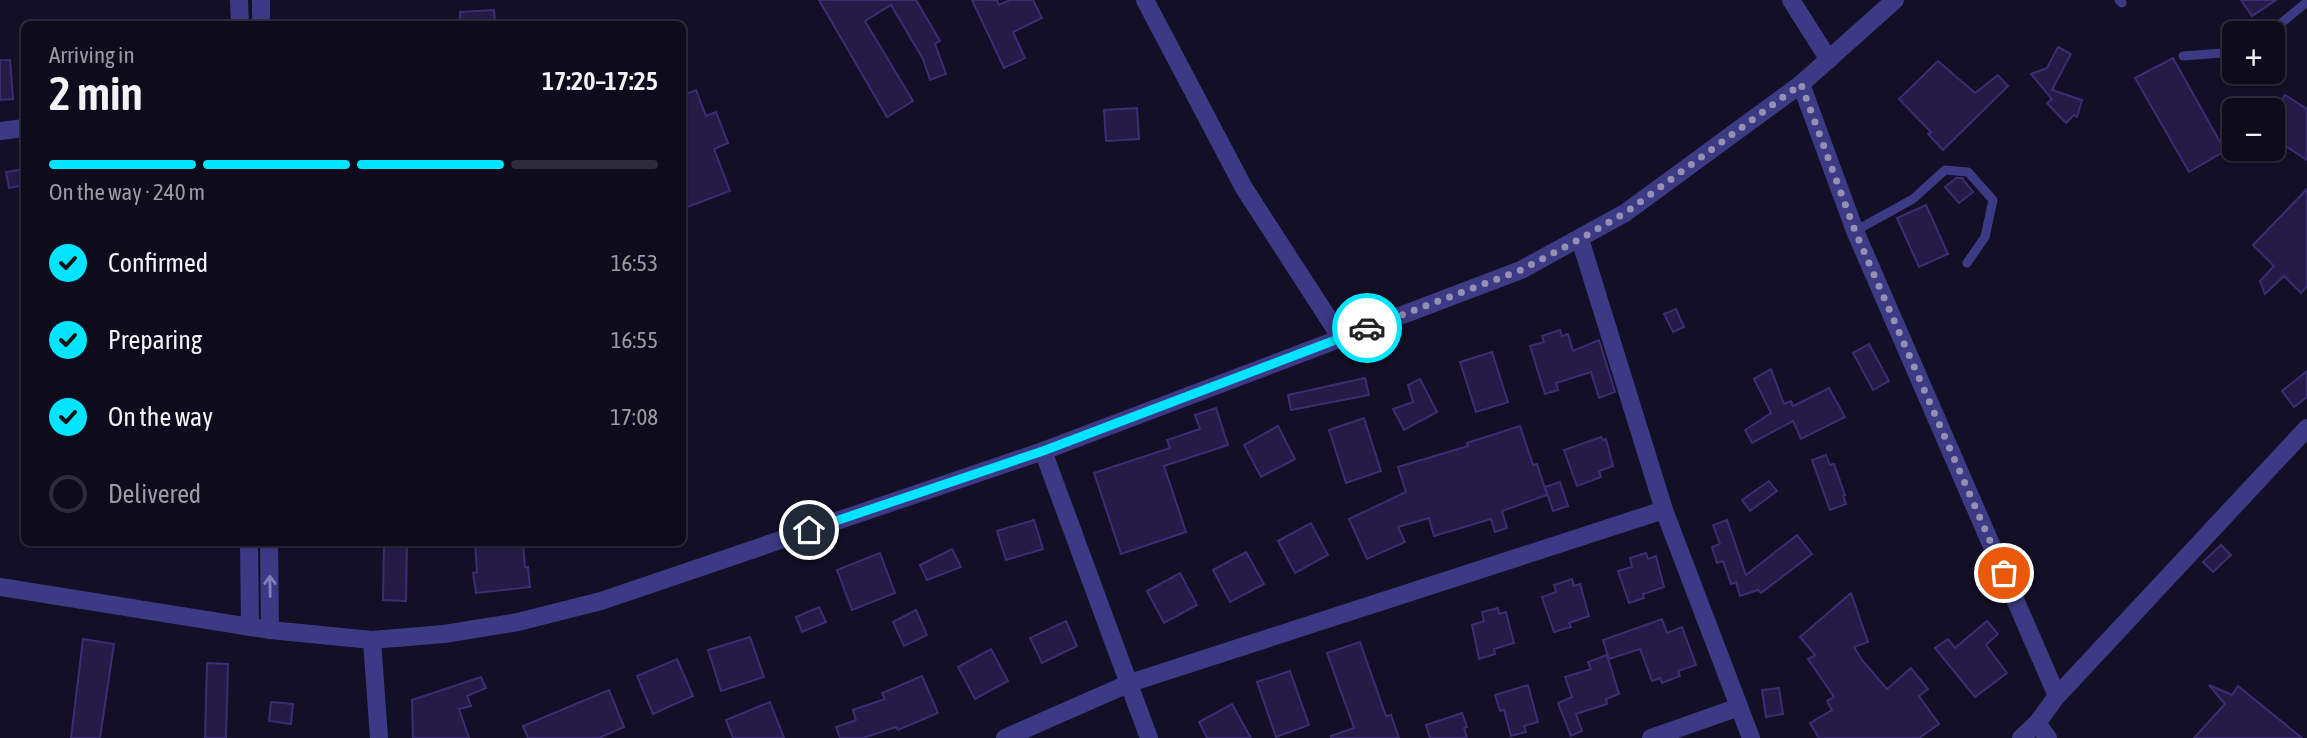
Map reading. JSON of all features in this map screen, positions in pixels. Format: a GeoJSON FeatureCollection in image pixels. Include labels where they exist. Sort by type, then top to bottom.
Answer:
{"type":"FeatureCollection","features":[{"type":"Feature","properties":{"kind":"street"},"geometry":{"type":"LineString","coordinates":[[239,0],[240,21]]}},
{"type":"Feature","properties":{"kind":"street"},"geometry":{"type":"LineString","coordinates":[[261,0],[261,21]]}},
{"type":"Feature","properties":{"kind":"street"},"geometry":{"type":"LineString","coordinates":[[1145,0],[1244,188],[1341,338]]}},
{"type":"Feature","properties":{"kind":"street"},"geometry":{"type":"LineString","coordinates":[[1791,0],[1829,60]]}},
{"type":"Feature","properties":{"kind":"street"},"geometry":{"type":"LineString","coordinates":[[0,587],[270,630],[372,640],[444,634],[518,622],[601,601],[1043,451],[1521,270],[1625,213],[1801,84],[1895,0]]}},
{"type":"Feature","properties":{"kind":"street"},"geometry":{"type":"LineString","coordinates":[[1801,84],[1855,231],[2057,696]]}},
{"type":"Feature","properties":{"kind":"street"},"geometry":{"type":"LineString","coordinates":[[0,131],[21,128]]}},
{"type":"Feature","properties":{"kind":"street"},"geometry":{"type":"LineString","coordinates":[[1580,239],[1664,510],[1751,738]]}},
{"type":"Feature","properties":{"kind":"street"},"geometry":{"type":"LineString","coordinates":[[2021,738],[2042,731],[2057,696],[2307,428]]}},
{"type":"Feature","properties":{"kind":"street"},"geometry":{"type":"LineString","coordinates":[[1043,451],[1149,738]]}},
{"type":"Feature","properties":{"kind":"street"},"geometry":{"type":"LineString","coordinates":[[1005,738],[1130,683],[1664,510]]}},
{"type":"Feature","properties":{"kind":"street"},"geometry":{"type":"LineString","coordinates":[[249,546],[250,626]]}},
{"type":"Feature","properties":{"kind":"street"},"geometry":{"type":"LineString","coordinates":[[269,546],[270,630]]}},
{"type":"Feature","properties":{"kind":"street"},"geometry":{"type":"LineString","coordinates":[[372,640],[379,738]]}},
{"type":"Feature","properties":{"kind":"street"},"geometry":{"type":"LineString","coordinates":[[1651,738],[1739,707]]}},
{"type":"Feature","properties":{"kind":"lane"},"geometry":{"type":"LineString","coordinates":[[2284,21],[2307,2]]}},
{"type":"Feature","properties":{"kind":"lane"},"geometry":{"type":"LineString","coordinates":[[2183,56],[2222,53]]}},
{"type":"Feature","properties":{"kind":"lane"},"geometry":{"type":"LineString","coordinates":[[1855,231],[1913,199],[1945,170],[1968,172],[1993,201],[1985,237],[1966,263]]}},
{"type":"Feature","properties":{"kind":"building"},"geometry":{"type":"Polygon","coordinates":[[[819,0],[916,0],[940,41],[935,44],[946,74],[930,80],[923,59],[891,5],[865,21],[913,101],[887,117],[819,0]]]}},
{"type":"Feature","properties":{"kind":"building"},"geometry":{"type":"Polygon","coordinates":[[[972,0],[997,0],[999,5],[1010,0],[1033,0],[1042,18],[1013,32],[1025,58],[1004,68],[972,0]]]}},
{"type":"Feature","properties":{"kind":"building"},"geometry":{"type":"Polygon","coordinates":[[[2241,0],[2276,0],[2252,16],[2241,0]]]}},
{"type":"Feature","properties":{"kind":"building"},"geometry":{"type":"Polygon","coordinates":[[[494,10],[495,21],[460,21],[460,12],[494,10]]]}},
{"type":"Feature","properties":{"kind":"building"},"geometry":{"type":"Polygon","coordinates":[[[2058,47],[2071,54],[2052,90],[2082,100],[2077,117],[2074,115],[2066,123],[2047,103],[2052,99],[2031,74],[2047,68],[2058,47]]]}},
{"type":"Feature","properties":{"kind":"building"},"geometry":{"type":"Polygon","coordinates":[[[2173,58],[2222,146],[2222,153],[2189,172],[2135,78],[2173,58]]]}},
{"type":"Feature","properties":{"kind":"building"},"geometry":{"type":"Polygon","coordinates":[[[0,60],[10,60],[13,99],[0,100],[0,60]]]}},
{"type":"Feature","properties":{"kind":"building"},"geometry":{"type":"Polygon","coordinates":[[[1938,61],[1975,93],[1998,75],[2008,86],[1943,150],[1928,134],[1931,132],[1899,99],[1938,61]]]}},
{"type":"Feature","properties":{"kind":"building"},"geometry":{"type":"Polygon","coordinates":[[[696,90],[706,116],[716,112],[728,143],[714,149],[730,191],[686,208],[686,94],[696,90]]]}},
{"type":"Feature","properties":{"kind":"building"},"geometry":{"type":"Polygon","coordinates":[[[2285,95],[2307,109],[2307,160],[2285,146],[2285,95]]]}},
{"type":"Feature","properties":{"kind":"building"},"geometry":{"type":"Polygon","coordinates":[[[1137,108],[1139,139],[1106,141],[1104,110],[1137,108]]]}},
{"type":"Feature","properties":{"kind":"building"},"geometry":{"type":"Polygon","coordinates":[[[21,170],[21,186],[9,188],[6,172],[21,170]]]}},
{"type":"Feature","properties":{"kind":"building"},"geometry":{"type":"Polygon","coordinates":[[[1956,178],[1962,178],[1973,192],[1959,203],[1945,187],[1956,178]]]}},
{"type":"Feature","properties":{"kind":"building"},"geometry":{"type":"Polygon","coordinates":[[[2307,189],[2307,286],[2301,293],[2284,276],[2265,294],[2260,281],[2274,266],[2253,245],[2307,189]]]}},
{"type":"Feature","properties":{"kind":"building"},"geometry":{"type":"Polygon","coordinates":[[[1926,205],[1948,254],[1919,267],[1897,218],[1926,205]]]}},
{"type":"Feature","properties":{"kind":"building"},"geometry":{"type":"Polygon","coordinates":[[[1676,309],[1684,327],[1673,332],[1664,314],[1676,309]]]}},
{"type":"Feature","properties":{"kind":"building"},"geometry":{"type":"Polygon","coordinates":[[[1560,330],[1562,336],[1568,334],[1573,351],[1599,340],[1615,392],[1599,398],[1591,372],[1556,383],[1558,390],[1545,394],[1530,346],[1544,342],[1542,336],[1560,330]]]}},
{"type":"Feature","properties":{"kind":"building"},"geometry":{"type":"Polygon","coordinates":[[[1869,344],[1889,381],[1873,390],[1853,353],[1869,344]]]}},
{"type":"Feature","properties":{"kind":"building"},"geometry":{"type":"Polygon","coordinates":[[[1492,352],[1508,402],[1476,412],[1460,362],[1492,352]]]}},
{"type":"Feature","properties":{"kind":"building"},"geometry":{"type":"Polygon","coordinates":[[[1771,369],[1784,404],[1791,401],[1793,406],[1829,388],[1845,417],[1801,439],[1793,421],[1752,443],[1745,430],[1771,413],[1754,379],[1771,369]]]}},
{"type":"Feature","properties":{"kind":"building"},"geometry":{"type":"Polygon","coordinates":[[[2307,371],[2307,397],[2294,407],[2282,391],[2307,371]]]}},
{"type":"Feature","properties":{"kind":"building"},"geometry":{"type":"Polygon","coordinates":[[[1365,378],[1369,395],[1291,410],[1288,395],[1365,378]]]}},
{"type":"Feature","properties":{"kind":"building"},"geometry":{"type":"Polygon","coordinates":[[[1420,379],[1437,412],[1404,430],[1393,409],[1413,402],[1408,385],[1420,379]]]}},
{"type":"Feature","properties":{"kind":"building"},"geometry":{"type":"Polygon","coordinates":[[[1216,408],[1228,445],[1164,466],[1186,532],[1121,554],[1094,473],[1170,448],[1167,440],[1200,429],[1195,415],[1216,408]]]}},
{"type":"Feature","properties":{"kind":"building"},"geometry":{"type":"Polygon","coordinates":[[[1364,418],[1381,471],[1346,483],[1329,430],[1364,418]]]}},
{"type":"Feature","properties":{"kind":"building"},"geometry":{"type":"Polygon","coordinates":[[[1278,426],[1295,459],[1261,477],[1244,445],[1278,426]]]}},
{"type":"Feature","properties":{"kind":"building"},"geometry":{"type":"Polygon","coordinates":[[[1520,426],[1533,465],[1537,464],[1547,495],[1502,511],[1507,528],[1495,532],[1491,519],[1434,536],[1429,518],[1398,527],[1405,542],[1367,559],[1349,519],[1406,492],[1398,467],[1468,446],[1467,443],[1520,426]]]}},
{"type":"Feature","properties":{"kind":"building"},"geometry":{"type":"Polygon","coordinates":[[[1601,437],[1606,439],[1613,466],[1599,471],[1601,477],[1577,486],[1564,450],[1601,437]]]}},
{"type":"Feature","properties":{"kind":"building"},"geometry":{"type":"Polygon","coordinates":[[[1826,455],[1830,465],[1834,464],[1846,504],[1830,510],[1812,460],[1826,455]]]}},
{"type":"Feature","properties":{"kind":"building"},"geometry":{"type":"Polygon","coordinates":[[[1769,481],[1777,491],[1750,511],[1742,500],[1769,481]]]}},
{"type":"Feature","properties":{"kind":"building"},"geometry":{"type":"Polygon","coordinates":[[[1560,482],[1568,506],[1553,511],[1545,487],[1560,482]]]}},
{"type":"Feature","properties":{"kind":"building"},"geometry":{"type":"Polygon","coordinates":[[[1034,520],[1043,549],[1006,560],[997,531],[1034,520]]]}},
{"type":"Feature","properties":{"kind":"building"},"geometry":{"type":"Polygon","coordinates":[[[1727,520],[1746,575],[1797,535],[1812,554],[1761,593],[1758,590],[1740,596],[1736,582],[1731,584],[1723,561],[1717,563],[1712,547],[1720,544],[1713,525],[1727,520]]]}},
{"type":"Feature","properties":{"kind":"building"},"geometry":{"type":"Polygon","coordinates":[[[1311,523],[1328,555],[1295,573],[1278,541],[1311,523]]]}},
{"type":"Feature","properties":{"kind":"building"},"geometry":{"type":"Polygon","coordinates":[[[2221,545],[2231,555],[2213,572],[2203,562],[2221,545]]]}},
{"type":"Feature","properties":{"kind":"building"},"geometry":{"type":"Polygon","coordinates":[[[384,546],[407,546],[406,601],[383,600],[384,546]]]}},
{"type":"Feature","properties":{"kind":"building"},"geometry":{"type":"Polygon","coordinates":[[[475,546],[523,546],[530,587],[476,593],[473,573],[477,572],[475,546]]]}},
{"type":"Feature","properties":{"kind":"building"},"geometry":{"type":"Polygon","coordinates":[[[952,549],[961,567],[927,580],[920,565],[952,549]]]}},
{"type":"Feature","properties":{"kind":"building"},"geometry":{"type":"Polygon","coordinates":[[[1246,552],[1264,584],[1230,602],[1213,570],[1246,552]]]}},
{"type":"Feature","properties":{"kind":"building"},"geometry":{"type":"Polygon","coordinates":[[[880,553],[895,593],[852,610],[837,570],[880,553]]]}},
{"type":"Feature","properties":{"kind":"building"},"geometry":{"type":"Polygon","coordinates":[[[1646,553],[1648,559],[1656,556],[1664,587],[1643,594],[1644,598],[1629,603],[1618,571],[1632,567],[1630,558],[1646,553]]]}},
{"type":"Feature","properties":{"kind":"building"},"geometry":{"type":"Polygon","coordinates":[[[1180,573],[1197,605],[1164,623],[1147,591],[1180,573]]]}},
{"type":"Feature","properties":{"kind":"building"},"geometry":{"type":"Polygon","coordinates":[[[1572,579],[1574,586],[1580,584],[1589,616],[1569,623],[1571,627],[1554,632],[1542,597],[1556,592],[1554,585],[1572,579]]]}},
{"type":"Feature","properties":{"kind":"building"},"geometry":{"type":"Polygon","coordinates":[[[1851,593],[1868,642],[1854,647],[1862,660],[1887,689],[1911,668],[1928,689],[1919,696],[1939,724],[1919,738],[1819,738],[1810,723],[1832,710],[1827,701],[1834,697],[1808,659],[1815,655],[1800,637],[1851,593]]]}},
{"type":"Feature","properties":{"kind":"building"},"geometry":{"type":"Polygon","coordinates":[[[819,607],[826,622],[802,632],[796,617],[819,607]]]}},
{"type":"Feature","properties":{"kind":"building"},"geometry":{"type":"Polygon","coordinates":[[[1498,608],[1499,614],[1506,612],[1514,643],[1494,649],[1495,654],[1479,659],[1472,625],[1484,621],[1482,612],[1498,608]]]}},
{"type":"Feature","properties":{"kind":"building"},"geometry":{"type":"Polygon","coordinates":[[[916,610],[927,635],[904,646],[893,622],[916,610]]]}},
{"type":"Feature","properties":{"kind":"building"},"geometry":{"type":"Polygon","coordinates":[[[1662,619],[1667,633],[1682,627],[1696,665],[1678,671],[1680,676],[1662,683],[1660,678],[1652,681],[1640,649],[1609,659],[1603,640],[1662,619]]]}},
{"type":"Feature","properties":{"kind":"building"},"geometry":{"type":"Polygon","coordinates":[[[1066,621],[1077,646],[1042,663],[1030,638],[1066,621]]]}},
{"type":"Feature","properties":{"kind":"building"},"geometry":{"type":"Polygon","coordinates":[[[1987,621],[1998,634],[1986,645],[2007,673],[1975,697],[1935,648],[1948,639],[1955,648],[1987,621]]]}},
{"type":"Feature","properties":{"kind":"building"},"geometry":{"type":"Polygon","coordinates":[[[750,637],[764,677],[721,691],[708,650],[750,637]]]}},
{"type":"Feature","properties":{"kind":"building"},"geometry":{"type":"Polygon","coordinates":[[[83,639],[114,644],[100,738],[71,738],[83,639]]]}},
{"type":"Feature","properties":{"kind":"building"},"geometry":{"type":"Polygon","coordinates":[[[1360,642],[1386,716],[1391,715],[1399,738],[1331,738],[1354,728],[1327,653],[1360,642]]]}},
{"type":"Feature","properties":{"kind":"building"},"geometry":{"type":"Polygon","coordinates":[[[991,649],[1008,681],[975,699],[958,667],[991,649]]]}},
{"type":"Feature","properties":{"kind":"building"},"geometry":{"type":"Polygon","coordinates":[[[1607,655],[1619,694],[1606,699],[1607,704],[1576,714],[1582,731],[1571,736],[1558,703],[1572,697],[1565,677],[1591,669],[1588,662],[1607,655]]]}},
{"type":"Feature","properties":{"kind":"building"},"geometry":{"type":"Polygon","coordinates":[[[677,659],[693,696],[653,714],[637,676],[677,659]]]}},
{"type":"Feature","properties":{"kind":"building"},"geometry":{"type":"Polygon","coordinates":[[[207,663],[228,664],[226,738],[205,738],[207,663]]]}},
{"type":"Feature","properties":{"kind":"building"},"geometry":{"type":"Polygon","coordinates":[[[1290,671],[1309,725],[1276,737],[1257,682],[1290,671]]]}},
{"type":"Feature","properties":{"kind":"building"},"geometry":{"type":"Polygon","coordinates":[[[922,676],[938,713],[898,730],[896,727],[863,738],[840,738],[836,727],[856,720],[853,710],[885,699],[882,693],[922,676]]]}},
{"type":"Feature","properties":{"kind":"building"},"geometry":{"type":"Polygon","coordinates":[[[481,677],[486,688],[467,696],[471,706],[459,709],[469,738],[413,738],[412,700],[481,677]]]}},
{"type":"Feature","properties":{"kind":"building"},"geometry":{"type":"Polygon","coordinates":[[[1528,685],[1538,722],[1524,726],[1526,732],[1511,736],[1504,710],[1500,711],[1495,695],[1528,685]]]}},
{"type":"Feature","properties":{"kind":"building"},"geometry":{"type":"Polygon","coordinates":[[[2209,685],[2232,695],[2238,686],[2302,738],[2194,738],[2225,704],[2209,685]]]}},
{"type":"Feature","properties":{"kind":"building"},"geometry":{"type":"Polygon","coordinates":[[[1779,688],[1783,714],[1766,717],[1762,690],[1779,688]]]}},
{"type":"Feature","properties":{"kind":"building"},"geometry":{"type":"Polygon","coordinates":[[[609,690],[624,727],[599,738],[528,738],[523,726],[609,690]]]}},
{"type":"Feature","properties":{"kind":"building"},"geometry":{"type":"Polygon","coordinates":[[[271,702],[293,704],[291,724],[269,721],[271,702]]]}},
{"type":"Feature","properties":{"kind":"building"},"geometry":{"type":"Polygon","coordinates":[[[770,702],[784,738],[733,738],[726,720],[770,702]]]}},
{"type":"Feature","properties":{"kind":"building"},"geometry":{"type":"Polygon","coordinates":[[[1232,704],[1251,738],[1207,738],[1199,722],[1232,704]]]}},
{"type":"Feature","properties":{"kind":"building"},"geometry":{"type":"Polygon","coordinates":[[[1462,713],[1467,727],[1464,728],[1467,738],[1430,738],[1426,725],[1462,713]]]}},
{"type":"Feature","properties":{"kind":"way so far"},"geometry":{"type":"LineString","coordinates":[[1367,328],[1521,270],[1580,239],[1625,213],[1801,84],[1855,231],[2004,573]]}},
{"type":"Feature","properties":{"kind":"route"},"geometry":{"type":"LineString","coordinates":[[809,530],[1043,451],[1367,328]]}}]}
